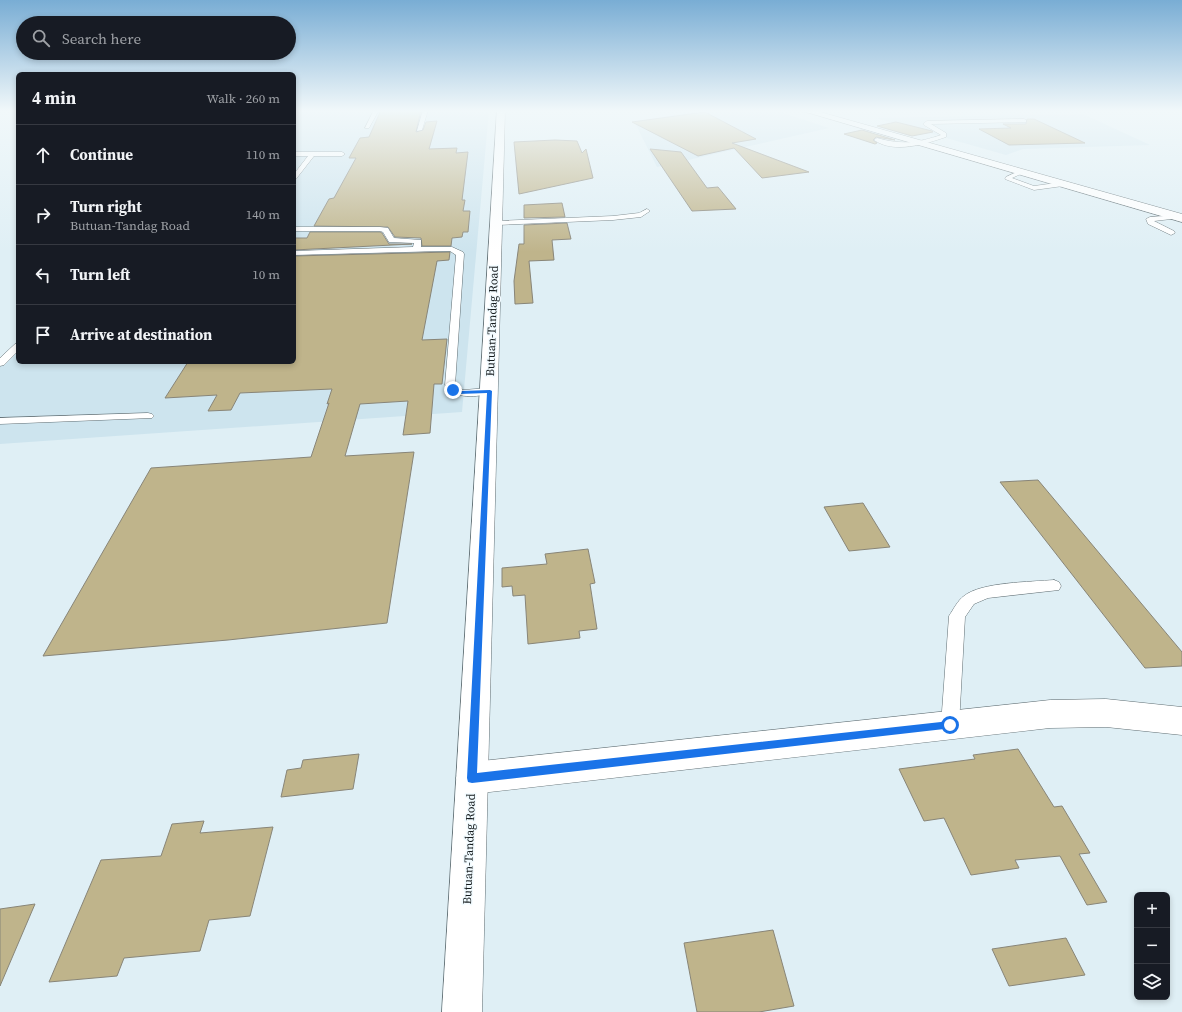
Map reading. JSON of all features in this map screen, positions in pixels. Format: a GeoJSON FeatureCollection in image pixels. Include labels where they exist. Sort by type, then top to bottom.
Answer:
{"type":"FeatureCollection","features":[{"type":"Feature","properties":{"kind":"main road","name":"Butuan-Tandag Road"},"geometry":{"type":"LineString","coordinates":[[462,1012],[499,157]]}},
{"type":"Feature","properties":{"kind":"main road"},"geometry":{"type":"LineString","coordinates":[[970,157],[1180,217]]}},
{"type":"Feature","properties":{"kind":"main road"},"geometry":{"type":"LineString","coordinates":[[472,778],[1050,714],[1106,712],[1182,722]]}},
{"type":"Feature","properties":{"kind":"lane"},"geometry":{"type":"LineString","coordinates":[[296,175],[310,157]]}},
{"type":"Feature","properties":{"kind":"lane"},"geometry":{"type":"LineString","coordinates":[[1021,172],[1008,179],[1034,188],[1063,184]]}},
{"type":"Feature","properties":{"kind":"lane"},"geometry":{"type":"LineString","coordinates":[[497,223],[630,217],[641,215],[647,211]]}},
{"type":"Feature","properties":{"kind":"lane"},"geometry":{"type":"LineString","coordinates":[[1171,233],[1151,222],[1150,219],[1180,217]]}},
{"type":"Feature","properties":{"kind":"lane"},"geometry":{"type":"LineString","coordinates":[[296,229],[380,229],[385,230],[392,240],[418,242],[417,249]]}},
{"type":"Feature","properties":{"kind":"lane"},"geometry":{"type":"LineString","coordinates":[[296,253],[452,249],[460,254],[450,386],[453,390],[459,393],[490,391]]}},
{"type":"Feature","properties":{"kind":"lane"},"geometry":{"type":"LineString","coordinates":[[0,363],[16,348]]}},
{"type":"Feature","properties":{"kind":"lane"},"geometry":{"type":"LineString","coordinates":[[0,421],[148,416]]}},
{"type":"Feature","properties":{"kind":"lane"},"geometry":{"type":"LineString","coordinates":[[950,725],[956,616],[969,600],[986,592],[1054,586]]}},
{"type":"Feature","properties":{"kind":"shaded area"},"geometry":{"type":"Polygon","coordinates":[[[296,157],[485,157],[462,412],[0,444],[0,364],[16,349],[16,364],[296,364],[296,157]]]}},
{"type":"Feature","properties":{"kind":"shaded area"},"geometry":{"type":"Polygon","coordinates":[[[652,157],[700,157],[657,167],[652,157]]]}},
{"type":"Feature","properties":{"kind":"building"},"geometry":{"type":"Polygon","coordinates":[[[467,157],[462,200],[465,200],[463,211],[470,211],[468,232],[463,232],[462,237],[452,238],[451,246],[422,246],[421,238],[395,237],[388,227],[314,226],[329,199],[334,198],[356,158],[349,158],[467,157]]]}},
{"type":"Feature","properties":{"kind":"building"},"geometry":{"type":"Polygon","coordinates":[[[515,157],[588,157],[593,178],[519,194],[515,157]]]}},
{"type":"Feature","properties":{"kind":"building"},"geometry":{"type":"Polygon","coordinates":[[[656,157],[685,157],[707,188],[718,187],[736,209],[692,211],[656,157]]]}},
{"type":"Feature","properties":{"kind":"building"},"geometry":{"type":"Polygon","coordinates":[[[743,157],[770,157],[809,172],[762,178],[743,157]]]}},
{"type":"Feature","properties":{"kind":"building"},"geometry":{"type":"Polygon","coordinates":[[[562,203],[565,217],[524,218],[524,205],[562,203]]]}},
{"type":"Feature","properties":{"kind":"building"},"geometry":{"type":"Polygon","coordinates":[[[567,223],[571,239],[552,240],[554,260],[529,261],[533,303],[515,304],[514,281],[519,244],[524,244],[524,225],[567,223]]]}},
{"type":"Feature","properties":{"kind":"building"},"geometry":{"type":"Polygon","coordinates":[[[310,232],[380,232],[389,244],[412,244],[296,250],[296,238],[307,238],[310,232]]]}},
{"type":"Feature","properties":{"kind":"building"},"geometry":{"type":"Polygon","coordinates":[[[450,252],[449,260],[437,261],[422,340],[447,339],[442,384],[434,384],[430,433],[403,435],[408,401],[360,404],[345,456],[414,452],[387,623],[228,640],[43,656],[151,468],[311,457],[329,403],[327,404],[332,389],[240,393],[231,410],[208,411],[217,395],[165,398],[187,364],[296,364],[296,256],[450,252]]]}},
{"type":"Feature","properties":{"kind":"building"},"geometry":{"type":"Polygon","coordinates":[[[1038,480],[1182,652],[1182,666],[1145,668],[1000,482],[1038,480]]]}},
{"type":"Feature","properties":{"kind":"building"},"geometry":{"type":"Polygon","coordinates":[[[863,503],[890,547],[849,551],[824,507],[863,503]]]}},
{"type":"Feature","properties":{"kind":"building"},"geometry":{"type":"Polygon","coordinates":[[[588,549],[595,583],[590,584],[597,629],[579,631],[580,638],[528,644],[525,595],[513,596],[512,586],[502,587],[502,568],[547,564],[545,554],[588,549]]]}},
{"type":"Feature","properties":{"kind":"building"},"geometry":{"type":"Polygon","coordinates":[[[1018,749],[1054,807],[1062,806],[1090,853],[1079,854],[1107,902],[1087,905],[1060,856],[1015,860],[1019,868],[971,875],[944,818],[924,821],[899,769],[975,759],[973,755],[1018,749]]]}},
{"type":"Feature","properties":{"kind":"building"},"geometry":{"type":"Polygon","coordinates":[[[359,754],[353,789],[281,797],[287,770],[301,768],[303,760],[359,754]]]}},
{"type":"Feature","properties":{"kind":"building"},"geometry":{"type":"Polygon","coordinates":[[[204,821],[200,833],[273,827],[250,916],[209,920],[200,951],[124,958],[117,976],[49,982],[101,860],[161,856],[172,824],[204,821]]]}},
{"type":"Feature","properties":{"kind":"building"},"geometry":{"type":"Polygon","coordinates":[[[35,904],[0,986],[0,909],[35,904]]]}},
{"type":"Feature","properties":{"kind":"building"},"geometry":{"type":"Polygon","coordinates":[[[773,930],[794,1006],[759,1012],[697,1012],[684,943],[773,930]]]}},
{"type":"Feature","properties":{"kind":"building"},"geometry":{"type":"Polygon","coordinates":[[[1066,938],[1085,975],[1009,986],[992,949],[1066,938]]]}},
{"type":"Feature","properties":{"kind":"route"},"geometry":{"type":"LineString","coordinates":[[453,390],[459,393],[490,391],[472,778],[950,725]]}}]}
